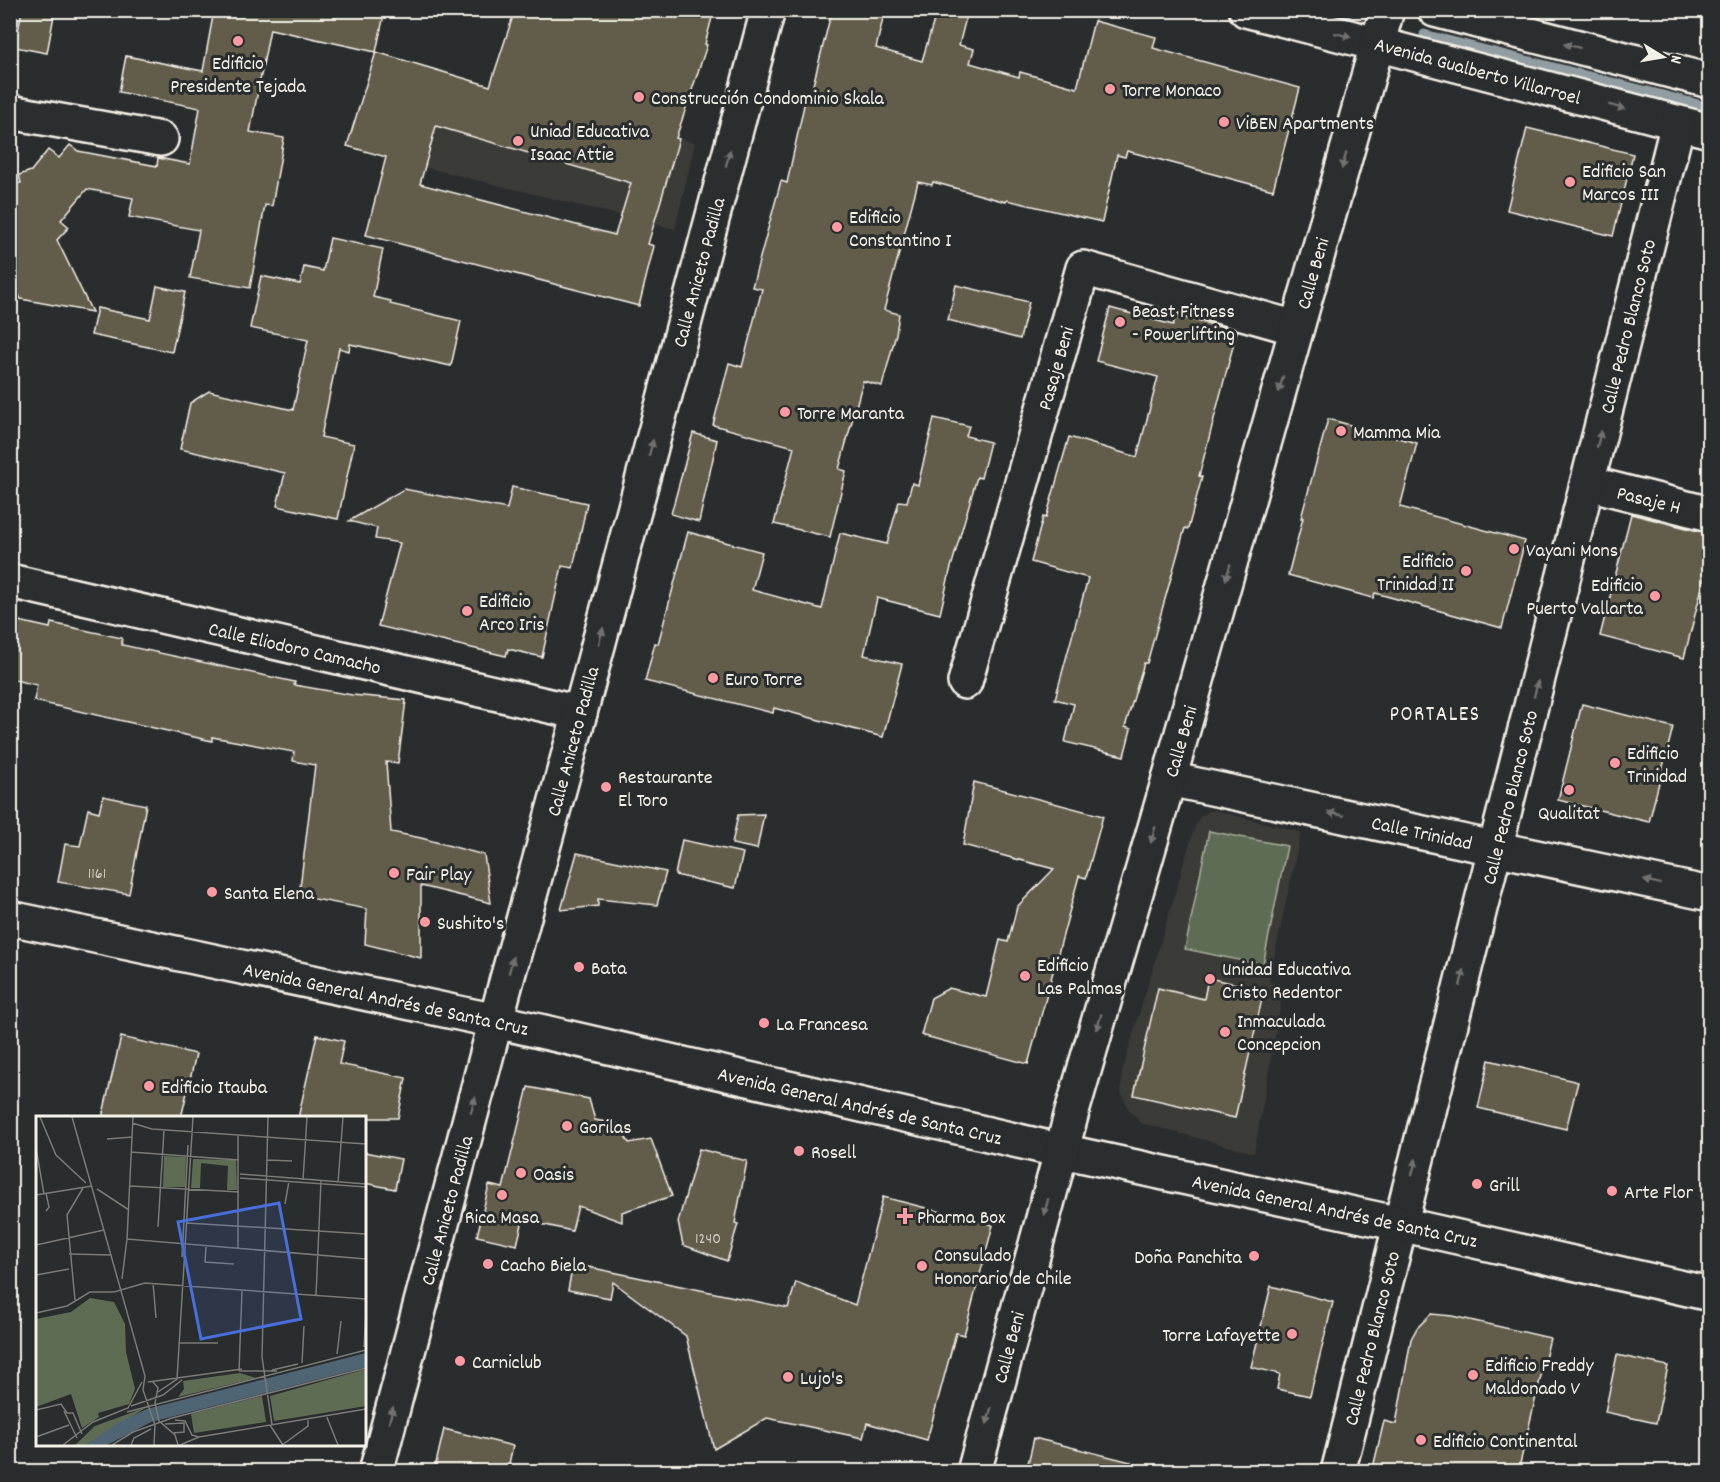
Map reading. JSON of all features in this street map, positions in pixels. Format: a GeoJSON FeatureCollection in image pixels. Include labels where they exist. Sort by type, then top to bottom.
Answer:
{"type":"FeatureCollection","features":[{"type":"Feature","properties":{"kind":"main road","name":"Calle Aniceto Padilla"},"geometry":{"type":"LineString","coordinates":[[376,1472],[768,10]]}},
{"type":"Feature","properties":{"kind":"main road","name":"Avenida Gualberto Villarroel"},"geometry":{"type":"LineString","coordinates":[[1246,10],[1710,131]]}},
{"type":"Feature","properties":{"kind":"main road","name":"Calle Beni"},"geometry":{"type":"LineString","coordinates":[[974,1472],[1072,1112],[1170,778],[1387,10]]}},
{"type":"Feature","properties":{"kind":"main road"},"geometry":{"type":"LineString","coordinates":[[1435,10],[1710,81]]}},
{"type":"Feature","properties":{"kind":"main road"},"geometry":{"type":"LineString","coordinates":[[10,112],[161,139]]}},
{"type":"Feature","properties":{"kind":"main road","name":"Calle Pedro Blanco Soto"},"geometry":{"type":"LineString","coordinates":[[1338,1472],[1678,123]]}},
{"type":"Feature","properties":{"kind":"main road","name":"Pasaje Beni"},"geometry":{"type":"LineString","coordinates":[[965,682],[1083,268],[1296,328]]}},
{"type":"Feature","properties":{"kind":"main road","name":"Pasaje H"},"geometry":{"type":"LineString","coordinates":[[1588,483],[1710,514]]}},
{"type":"Feature","properties":{"kind":"main road","name":"Calle Eliodoro Camacho"},"geometry":{"type":"LineString","coordinates":[[10,581],[580,713]]}},
{"type":"Feature","properties":{"kind":"main road","name":"Calle Trinidad"},"geometry":{"type":"LineString","coordinates":[[1170,778],[1710,894]]}},
{"type":"Feature","properties":{"kind":"main road","name":"Avenida General Andrés de Santa Cruz"},"geometry":{"type":"LineString","coordinates":[[10,918],[496,1021],[1062,1152],[1400,1224],[1710,1294]]}},
{"type":"Feature","properties":{"kind":"shaded area","name":"Uniad Educativa Isaac Attie"},"geometry":{"type":"Polygon","coordinates":[[[376,52],[450,75],[695,143],[675,229],[347,146],[376,52]]]}},
{"type":"Feature","properties":{"kind":"shaded area","name":"Unidad Educativa Cristo Redentor"},"geometry":{"type":"Polygon","coordinates":[[[1213,810],[1301,832],[1269,982],[1284,986],[1254,1153],[1141,1123],[1128,1108],[1121,1092],[1122,1072],[1195,826],[1200,817],[1213,810]]]}},
{"type":"Feature","properties":{"kind":"green space"},"geometry":{"type":"Polygon","coordinates":[[[1209,831],[1287,846],[1263,965],[1185,949],[1209,831]]]}},
{"type":"Feature","properties":{"kind":"building"},"geometry":{"type":"Polygon","coordinates":[[[22,10],[55,10],[47,53],[15,47],[22,10]]]}},
{"type":"Feature","properties":{"kind":"building"},"geometry":{"type":"Polygon","coordinates":[[[214,10],[385,10],[376,52],[270,29],[250,132],[284,138],[272,206],[265,205],[250,288],[190,278],[199,230],[129,217],[133,198],[87,189],[61,220],[69,227],[57,240],[92,312],[21,299],[10,278],[10,185],[21,183],[19,175],[31,171],[48,150],[59,158],[70,145],[78,151],[157,166],[158,158],[190,164],[200,108],[119,92],[126,56],[203,71],[214,10]]]}},
{"type":"Feature","properties":{"kind":"building"},"geometry":{"type":"Polygon","coordinates":[[[515,10],[714,10],[705,44],[707,45],[676,138],[679,139],[648,244],[654,246],[639,306],[366,235],[386,157],[347,146],[376,52],[490,86],[515,10]],[[436,126],[420,184],[615,235],[631,183],[436,126]]]}},
{"type":"Feature","properties":{"kind":"building"},"geometry":{"type":"Polygon","coordinates":[[[832,10],[885,10],[876,48],[922,61],[937,10],[968,10],[959,45],[974,49],[970,63],[1019,77],[1020,72],[1077,88],[1094,21],[1156,37],[1153,48],[1300,88],[1273,190],[1127,151],[1125,157],[1117,155],[1102,222],[1007,200],[1006,202],[933,182],[932,185],[918,182],[884,310],[899,314],[896,334],[882,386],[863,381],[839,469],[846,471],[830,537],[774,524],[794,447],[713,425],[729,363],[742,367],[762,289],[752,287],[781,181],[787,183],[806,96],[810,97],[832,10]]]}},
{"type":"Feature","properties":{"kind":"building","name":"Edificio San Marcos III"},"geometry":{"type":"Polygon","coordinates":[[[1527,128],[1633,154],[1613,236],[1507,210],[1527,128]]]}},
{"type":"Feature","properties":{"kind":"building"},"geometry":{"type":"Polygon","coordinates":[[[330,238],[383,249],[373,297],[391,301],[390,304],[461,321],[451,366],[350,344],[349,351],[339,348],[321,437],[354,444],[338,519],[277,506],[285,473],[180,449],[190,403],[209,391],[293,410],[308,340],[250,328],[261,276],[300,284],[304,267],[323,271],[330,238]]]}},
{"type":"Feature","properties":{"kind":"building"},"geometry":{"type":"Polygon","coordinates":[[[956,285],[1029,302],[1020,339],[948,320],[956,285]]]}},
{"type":"Feature","properties":{"kind":"building"},"geometry":{"type":"Polygon","coordinates":[[[157,286],[185,292],[172,352],[91,335],[97,308],[150,319],[157,286]]]}},
{"type":"Feature","properties":{"kind":"building"},"geometry":{"type":"Polygon","coordinates":[[[1110,308],[1173,325],[1176,316],[1237,331],[1199,476],[1202,477],[1188,529],[1185,528],[1147,663],[1144,663],[1125,727],[1131,729],[1124,756],[1065,742],[1074,704],[1055,699],[1088,578],[1031,562],[1069,437],[1137,457],[1158,377],[1096,361],[1110,308]]]}},
{"type":"Feature","properties":{"kind":"building"},"geometry":{"type":"Polygon","coordinates":[[[934,418],[969,426],[966,436],[990,442],[981,478],[977,477],[940,614],[877,598],[864,655],[902,664],[883,737],[774,708],[773,713],[645,681],[655,643],[658,644],[688,532],[762,552],[752,590],[822,609],[840,533],[887,544],[899,501],[907,502],[912,483],[918,485],[934,418]]]}},
{"type":"Feature","properties":{"kind":"building"},"geometry":{"type":"Polygon","coordinates":[[[1328,419],[1417,443],[1400,507],[1525,541],[1502,628],[1375,593],[1373,598],[1288,575],[1328,419]]]}},
{"type":"Feature","properties":{"kind":"building"},"geometry":{"type":"Polygon","coordinates":[[[693,433],[717,440],[699,522],[671,514],[693,433]]]}},
{"type":"Feature","properties":{"kind":"building"},"geometry":{"type":"Polygon","coordinates":[[[512,487],[587,503],[573,568],[562,566],[542,657],[508,649],[506,656],[378,626],[400,543],[375,539],[377,528],[349,521],[404,489],[507,509],[512,487]]]}},
{"type":"Feature","properties":{"kind":"building","name":"Edificio Puerto Vallarta"},"geometry":{"type":"Polygon","coordinates":[[[1631,514],[1710,534],[1710,556],[1684,658],[1600,636],[1631,514]]]}},
{"type":"Feature","properties":{"kind":"building"},"geometry":{"type":"Polygon","coordinates":[[[10,619],[50,628],[51,623],[122,638],[122,645],[295,682],[294,685],[352,695],[406,700],[398,763],[386,762],[391,832],[484,855],[491,903],[421,886],[421,958],[365,944],[367,909],[299,896],[315,765],[293,761],[294,752],[212,737],[212,741],[34,701],[37,685],[10,679],[10,619]]]}},
{"type":"Feature","properties":{"kind":"building","name":"Edificio Trinidad"},"geometry":{"type":"Polygon","coordinates":[[[1582,704],[1673,727],[1649,822],[1558,800],[1582,704]]]}},
{"type":"Feature","properties":{"kind":"building"},"geometry":{"type":"Polygon","coordinates":[[[974,782],[1103,816],[1086,878],[1079,876],[1028,1064],[921,1035],[931,998],[949,988],[986,997],[1000,940],[1008,942],[1017,907],[1054,869],[963,845],[974,782]]]}},
{"type":"Feature","properties":{"kind":"building"},"geometry":{"type":"Polygon","coordinates":[[[103,796],[146,805],[129,894],[58,882],[65,844],[80,846],[88,809],[99,812],[103,796]]]}},
{"type":"Feature","properties":{"kind":"building"},"geometry":{"type":"Polygon","coordinates":[[[764,814],[757,849],[732,844],[738,815],[764,814]]]}},
{"type":"Feature","properties":{"kind":"building"},"geometry":{"type":"Polygon","coordinates":[[[682,840],[743,853],[735,888],[675,875],[682,840]]]}},
{"type":"Feature","properties":{"kind":"building"},"geometry":{"type":"Polygon","coordinates":[[[577,853],[666,872],[657,905],[598,899],[598,906],[561,910],[577,853]]]}},
{"type":"Feature","properties":{"kind":"building","name":"Inmaculada Concepcion"},"geometry":{"type":"Polygon","coordinates":[[[1208,978],[1264,990],[1235,1118],[1134,1095],[1158,988],[1204,999],[1208,978]]]}},
{"type":"Feature","properties":{"kind":"building"},"geometry":{"type":"Polygon","coordinates":[[[317,1035],[344,1041],[339,1064],[406,1078],[398,1118],[298,1116],[317,1035]]]}},
{"type":"Feature","properties":{"kind":"building","name":"Edificio Itauba"},"geometry":{"type":"Polygon","coordinates":[[[121,1037],[196,1054],[181,1116],[102,1116],[121,1037]]]}},
{"type":"Feature","properties":{"kind":"building"},"geometry":{"type":"Polygon","coordinates":[[[1489,1060],[1578,1082],[1566,1129],[1478,1108],[1489,1060]]]}},
{"type":"Feature","properties":{"kind":"building"},"geometry":{"type":"Polygon","coordinates":[[[528,1087],[589,1099],[595,1120],[618,1124],[629,1143],[651,1139],[672,1196],[622,1212],[622,1222],[578,1206],[572,1231],[523,1220],[517,1245],[477,1236],[489,1185],[503,1188],[528,1087]]]}},
{"type":"Feature","properties":{"kind":"building"},"geometry":{"type":"Polygon","coordinates":[[[699,1149],[747,1161],[735,1223],[738,1224],[727,1261],[683,1245],[678,1222],[699,1149]]]}},
{"type":"Feature","properties":{"kind":"building"},"geometry":{"type":"Polygon","coordinates":[[[366,1152],[401,1159],[395,1189],[366,1183],[366,1152]]]}},
{"type":"Feature","properties":{"kind":"building"},"geometry":{"type":"Polygon","coordinates":[[[883,1197],[993,1225],[964,1335],[956,1333],[927,1440],[867,1423],[863,1438],[767,1418],[714,1449],[686,1336],[613,1282],[610,1298],[568,1290],[573,1264],[788,1308],[796,1282],[855,1305],[883,1197]]]}},
{"type":"Feature","properties":{"kind":"building","name":"Torre Lafayette"},"geometry":{"type":"Polygon","coordinates":[[[1271,1286],[1333,1302],[1310,1396],[1277,1389],[1280,1374],[1251,1367],[1271,1286]]]}},
{"type":"Feature","properties":{"kind":"building"},"geometry":{"type":"Polygon","coordinates":[[[1431,1314],[1452,1316],[1550,1338],[1518,1472],[1372,1472],[1384,1421],[1396,1424],[1411,1339],[1417,1328],[1431,1314]]]}},
{"type":"Feature","properties":{"kind":"building"},"geometry":{"type":"Polygon","coordinates":[[[1617,1355],[1668,1366],[1656,1423],[1605,1412],[1617,1355]]]}},
{"type":"Feature","properties":{"kind":"building"},"geometry":{"type":"Polygon","coordinates":[[[444,1429],[513,1446],[507,1472],[434,1472],[444,1429]]]}},
{"type":"Feature","properties":{"kind":"building"},"geometry":{"type":"Polygon","coordinates":[[[1034,1438],[1131,1462],[1130,1472],[1026,1472],[1034,1438]]]}},
{"type":"Feature","properties":{"kind":"waterway"},"geometry":{"type":"LineString","coordinates":[[1333,10],[1347,14]]}},
{"type":"Feature","properties":{"kind":"waterway"},"geometry":{"type":"LineString","coordinates":[[1424,34],[1710,107]]}},
{"type":"Feature","properties":{"kind":"place","name":"Edificio Presidente Tejada"},"geometry":{"type":"Point","coordinates":[238,41]}},
{"type":"Feature","properties":{"kind":"place","name":"Torre Monaco"},"geometry":{"type":"Point","coordinates":[1110,89]}},
{"type":"Feature","properties":{"kind":"place","name":"Construcción Condominio Skala"},"geometry":{"type":"Point","coordinates":[639,97]}},
{"type":"Feature","properties":{"kind":"place","name":"ViBEN Apartments"},"geometry":{"type":"Point","coordinates":[1224,122]}},
{"type":"Feature","properties":{"kind":"place","name":"Uniad Educativa Isaac Attie"},"geometry":{"type":"Point","coordinates":[518,141]}},
{"type":"Feature","properties":{"kind":"place","name":"Edificio San Marcos III"},"geometry":{"type":"Point","coordinates":[1570,182]}},
{"type":"Feature","properties":{"kind":"place","name":"Edificio Constantino I"},"geometry":{"type":"Point","coordinates":[837,227]}},
{"type":"Feature","properties":{"kind":"place","name":"Beast Fitness - Powerlifting"},"geometry":{"type":"Point","coordinates":[1120,322]}},
{"type":"Feature","properties":{"kind":"place","name":"Torre Maranta"},"geometry":{"type":"Point","coordinates":[785,412]}},
{"type":"Feature","properties":{"kind":"place","name":"Mamma Mia"},"geometry":{"type":"Point","coordinates":[1341,431]}},
{"type":"Feature","properties":{"kind":"place","name":"Vayani Mons"},"geometry":{"type":"Point","coordinates":[1514,549]}},
{"type":"Feature","properties":{"kind":"place","name":"Edificio Trinidad II"},"geometry":{"type":"Point","coordinates":[1466,571]}},
{"type":"Feature","properties":{"kind":"place","name":"Edificio Puerto Vallarta"},"geometry":{"type":"Point","coordinates":[1655,596]}},
{"type":"Feature","properties":{"kind":"place","name":"Edificio Arco Iris"},"geometry":{"type":"Point","coordinates":[467,611]}},
{"type":"Feature","properties":{"kind":"place","name":"Euro Torre"},"geometry":{"type":"Point","coordinates":[713,678]}},
{"type":"Feature","properties":{"kind":"place","name":"Edificio Trinidad"},"geometry":{"type":"Point","coordinates":[1615,763]}},
{"type":"Feature","properties":{"kind":"place","name":"Restaurante El Toro"},"geometry":{"type":"Point","coordinates":[606,787]}},
{"type":"Feature","properties":{"kind":"place","name":"Qualitat"},"geometry":{"type":"Point","coordinates":[1569,790]}},
{"type":"Feature","properties":{"kind":"place","name":"Fair Play"},"geometry":{"type":"Point","coordinates":[394,873]}},
{"type":"Feature","properties":{"kind":"place","name":"Santa Elena"},"geometry":{"type":"Point","coordinates":[212,892]}},
{"type":"Feature","properties":{"kind":"place","name":"Sushito's"},"geometry":{"type":"Point","coordinates":[425,922]}},
{"type":"Feature","properties":{"kind":"place","name":"Bata"},"geometry":{"type":"Point","coordinates":[579,967]}},
{"type":"Feature","properties":{"kind":"place","name":"Edificio Las Palmas"},"geometry":{"type":"Point","coordinates":[1025,976]}},
{"type":"Feature","properties":{"kind":"place","name":"Unidad Educativa Cristo Redentor"},"geometry":{"type":"Point","coordinates":[1210,979]}},
{"type":"Feature","properties":{"kind":"place","name":"La Francesa"},"geometry":{"type":"Point","coordinates":[764,1023]}},
{"type":"Feature","properties":{"kind":"place","name":"Inmaculada Concepcion"},"geometry":{"type":"Point","coordinates":[1225,1032]}},
{"type":"Feature","properties":{"kind":"place","name":"Edificio Itauba"},"geometry":{"type":"Point","coordinates":[149,1086]}},
{"type":"Feature","properties":{"kind":"place","name":"Gorilas"},"geometry":{"type":"Point","coordinates":[567,1126]}},
{"type":"Feature","properties":{"kind":"place","name":"Rosell"},"geometry":{"type":"Point","coordinates":[799,1151]}},
{"type":"Feature","properties":{"kind":"place","name":"Oasis"},"geometry":{"type":"Point","coordinates":[521,1173]}},
{"type":"Feature","properties":{"kind":"place","name":"Grill"},"geometry":{"type":"Point","coordinates":[1477,1184]}},
{"type":"Feature","properties":{"kind":"place","name":"Arte Flor"},"geometry":{"type":"Point","coordinates":[1612,1191]}},
{"type":"Feature","properties":{"kind":"place","name":"Rica Masa"},"geometry":{"type":"Point","coordinates":[502,1195]}},
{"type":"Feature","properties":{"kind":"place","name":"Pharma Box"},"geometry":{"type":"Point","coordinates":[905,1216]}},
{"type":"Feature","properties":{"kind":"place","name":"Doña Panchita"},"geometry":{"type":"Point","coordinates":[1254,1256]}},
{"type":"Feature","properties":{"kind":"place","name":"Cacho Biela"},"geometry":{"type":"Point","coordinates":[488,1264]}},
{"type":"Feature","properties":{"kind":"place","name":"Consulado Honorario de Chile"},"geometry":{"type":"Point","coordinates":[922,1266]}},
{"type":"Feature","properties":{"kind":"place","name":"Torre Lafayette"},"geometry":{"type":"Point","coordinates":[1292,1334]}},
{"type":"Feature","properties":{"kind":"place","name":"Carniclub"},"geometry":{"type":"Point","coordinates":[460,1361]}},
{"type":"Feature","properties":{"kind":"place","name":"Edificio Freddy Maldonado V"},"geometry":{"type":"Point","coordinates":[1473,1375]}},
{"type":"Feature","properties":{"kind":"place","name":"Lujo's"},"geometry":{"type":"Point","coordinates":[788,1377]}},
{"type":"Feature","properties":{"kind":"place","name":"Edificio Continental"},"geometry":{"type":"Point","coordinates":[1421,1440]}},
{"type":"Feature","properties":{"kind":"district","name":"PORTALES"},"geometry":{"type":"Point","coordinates":[1435,713]}}]}
